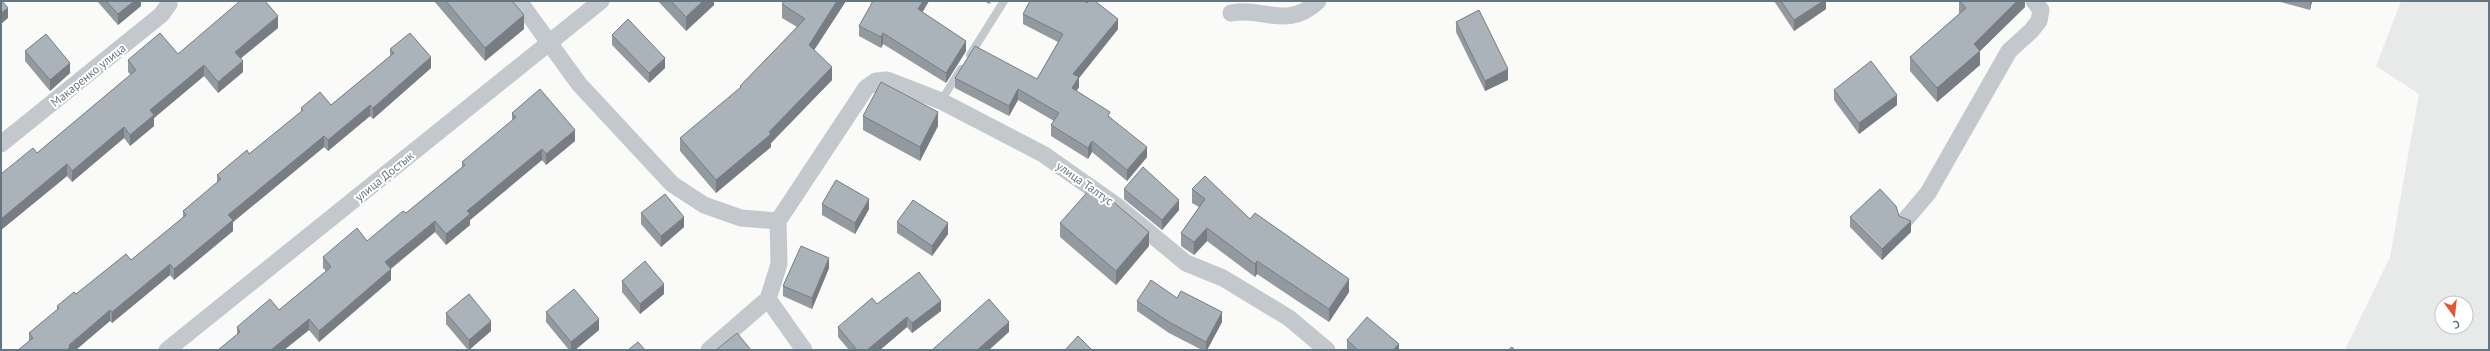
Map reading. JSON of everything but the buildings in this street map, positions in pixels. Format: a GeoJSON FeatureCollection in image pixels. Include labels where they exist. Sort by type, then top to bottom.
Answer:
{"type":"FeatureCollection","features":[{"type":"Feature","properties":{"kind":"street","name":"Макаренко улица"},"geometry":{"type":"LineString","coordinates":[[1,144],[161,16],[169,4],[168,1]]}},
{"type":"Feature","properties":{"kind":"street"},"geometry":{"type":"LineString","coordinates":[[519,1],[579,84],[672,184],[704,205],[741,218],[778,221],[780,264],[768,299],[709,350]]}},
{"type":"Feature","properties":{"kind":"street","name":"улица Достык"},"geometry":{"type":"LineString","coordinates":[[167,350],[601,1]]}},
{"type":"Feature","properties":{"kind":"street"},"geometry":{"type":"LineString","coordinates":[[1231,13],[1240,11],[1284,17],[1310,8],[1318,1]]}},
{"type":"Feature","properties":{"kind":"street"},"geometry":{"type":"LineString","coordinates":[[1906,219],[1928,193],[2009,51],[2039,21],[2041,10],[2034,1]]}},
{"type":"Feature","properties":{"kind":"street","name":"улица Талтус"},"geometry":{"type":"LineString","coordinates":[[778,221],[866,88],[876,81],[887,80],[941,101],[1043,154],[1117,206],[1186,263],[1223,278],[1289,318],[1327,350]]}},
{"type":"Feature","properties":{"kind":"street"},"geometry":{"type":"LineString","coordinates":[[768,299],[804,350]]}},
{"type":"Feature","properties":{"kind":"lane"},"geometry":{"type":"LineString","coordinates":[[941,101],[1004,1]]}},
{"type":"Feature","properties":{"kind":"shaded area"},"geometry":{"type":"Polygon","coordinates":[[[2401,1],[2489,1],[2489,350],[2345,350],[2390,257],[2419,94],[2376,66],[2401,1]]]}}]}
